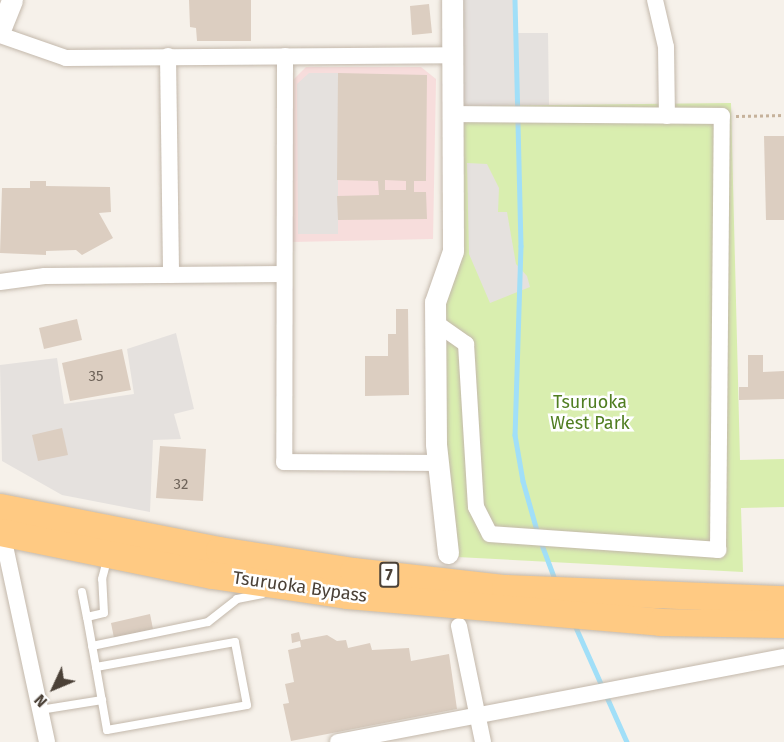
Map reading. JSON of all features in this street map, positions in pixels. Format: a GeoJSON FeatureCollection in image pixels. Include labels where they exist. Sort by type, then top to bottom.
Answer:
{"type":"FeatureCollection","features":[{"type":"Feature","properties":{"kind":"highway","name":"Tsuruoka Bypass"},"geometry":{"type":"LineString","coordinates":[[0,524],[109,556],[347,595],[660,622],[784,624]]}},
{"type":"Feature","properties":{"kind":"highway","name":"Tsuruoka Bypass"},"geometry":{"type":"LineString","coordinates":[[0,524],[219,550],[353,571],[505,588],[784,599]]}},
{"type":"Feature","properties":{"kind":"street"},"geometry":{"type":"LineString","coordinates":[[0,30],[12,0]]}},
{"type":"Feature","properties":{"kind":"street"},"geometry":{"type":"LineString","coordinates":[[448,553],[437,463],[435,302],[453,251],[452,0]]}},
{"type":"Feature","properties":{"kind":"street"},"geometry":{"type":"LineString","coordinates":[[655,0],[666,47],[667,116]]}},
{"type":"Feature","properties":{"kind":"street"},"geometry":{"type":"LineString","coordinates":[[0,35],[66,58],[453,55]]}},
{"type":"Feature","properties":{"kind":"street"},"geometry":{"type":"LineString","coordinates":[[168,56],[171,275]]}},
{"type":"Feature","properties":{"kind":"street"},"geometry":{"type":"LineString","coordinates":[[285,56],[284,462],[437,463]]}},
{"type":"Feature","properties":{"kind":"street"},"geometry":{"type":"LineString","coordinates":[[436,323],[466,344],[476,507],[490,534],[718,550],[722,116],[453,114]]}},
{"type":"Feature","properties":{"kind":"street"},"geometry":{"type":"LineString","coordinates":[[0,282],[45,276],[284,274]]}},
{"type":"Feature","properties":{"kind":"street"},"geometry":{"type":"LineString","coordinates":[[0,524],[47,742]]}},
{"type":"Feature","properties":{"kind":"street"},"geometry":{"type":"LineString","coordinates":[[459,626],[483,742]]}},
{"type":"Feature","properties":{"kind":"street"},"geometry":{"type":"LineString","coordinates":[[338,742],[784,657]]}},
{"type":"Feature","properties":{"kind":"lane"},"geometry":{"type":"LineString","coordinates":[[87,617],[104,613],[102,579],[109,556]]}},
{"type":"Feature","properties":{"kind":"lane"},"geometry":{"type":"LineString","coordinates":[[82,592],[107,730],[247,705],[235,642],[96,667]]}},
{"type":"Feature","properties":{"kind":"lane"},"geometry":{"type":"LineString","coordinates":[[92,646],[208,622],[246,596],[347,595]]}},
{"type":"Feature","properties":{"kind":"lane"},"geometry":{"type":"LineString","coordinates":[[40,711],[102,700]]}},
{"type":"Feature","properties":{"kind":"path"},"geometry":{"type":"LineString","coordinates":[[722,116],[784,115]]}},
{"type":"Feature","properties":{"kind":"shaded area"},"geometry":{"type":"Polygon","coordinates":[[[462,0],[516,0],[517,33],[548,33],[549,105],[462,106],[462,0]]]}},
{"type":"Feature","properties":{"kind":"shaded area"},"geometry":{"type":"Polygon","coordinates":[[[306,67],[421,67],[436,79],[433,239],[292,242],[293,80],[306,67]]]}},
{"type":"Feature","properties":{"kind":"shaded area"},"geometry":{"type":"Polygon","coordinates":[[[309,73],[338,73],[338,234],[298,234],[297,84],[309,73]]]}},
{"type":"Feature","properties":{"kind":"shaded area"},"geometry":{"type":"Polygon","coordinates":[[[467,163],[487,164],[499,188],[498,212],[507,212],[516,264],[527,276],[530,287],[490,303],[469,254],[467,163]]]}},
{"type":"Feature","properties":{"kind":"shaded area"},"geometry":{"type":"Polygon","coordinates":[[[176,333],[194,409],[174,414],[181,439],[153,440],[150,512],[62,495],[2,461],[0,365],[57,358],[64,404],[134,394],[127,349],[176,333]]]}},
{"type":"Feature","properties":{"kind":"green space","name":"Tsuruoka West Park"},"geometry":{"type":"Polygon","coordinates":[[[731,103],[740,460],[784,459],[784,507],[741,508],[743,572],[457,557],[450,532],[457,529],[447,510],[439,312],[462,106],[731,103]]]}},
{"type":"Feature","properties":{"kind":"building"},"geometry":{"type":"Polygon","coordinates":[[[189,0],[251,0],[251,41],[197,41],[196,28],[190,27],[189,0]]]}},
{"type":"Feature","properties":{"kind":"building"},"geometry":{"type":"Polygon","coordinates":[[[429,4],[432,33],[412,35],[410,6],[429,4]]]}},
{"type":"Feature","properties":{"kind":"building"},"geometry":{"type":"Polygon","coordinates":[[[338,73],[427,75],[426,181],[414,181],[414,192],[426,192],[427,219],[338,220],[337,196],[379,195],[378,181],[337,180],[338,73]],[[385,180],[385,190],[406,190],[406,181],[385,180]]]}},
{"type":"Feature","properties":{"kind":"building"},"geometry":{"type":"Polygon","coordinates":[[[764,136],[784,136],[784,220],[766,220],[764,136]]]}},
{"type":"Feature","properties":{"kind":"building"},"geometry":{"type":"Polygon","coordinates":[[[30,181],[46,181],[46,186],[110,187],[111,212],[99,213],[113,238],[82,255],[76,250],[46,251],[46,255],[0,253],[2,188],[30,188],[30,181]]]}},
{"type":"Feature","properties":{"kind":"building"},"geometry":{"type":"Polygon","coordinates":[[[396,309],[408,309],[409,395],[365,396],[365,356],[388,356],[388,334],[396,334],[396,309]]]}},
{"type":"Feature","properties":{"kind":"building"},"geometry":{"type":"Polygon","coordinates":[[[77,319],[82,340],[44,349],[39,328],[77,319]]]}},
{"type":"Feature","properties":{"kind":"building"},"geometry":{"type":"Polygon","coordinates":[[[122,349],[131,390],[70,401],[62,363],[122,349]]]}},
{"type":"Feature","properties":{"kind":"building"},"geometry":{"type":"Polygon","coordinates":[[[748,355],[763,355],[763,372],[784,371],[784,399],[739,400],[739,387],[748,387],[748,355]]]}},
{"type":"Feature","properties":{"kind":"building"},"geometry":{"type":"Polygon","coordinates":[[[62,428],[68,455],[38,461],[32,435],[62,428]]]}},
{"type":"Feature","properties":{"kind":"building"},"geometry":{"type":"Polygon","coordinates":[[[160,446],[206,449],[203,501],[156,498],[160,446]]]}},
{"type":"Feature","properties":{"kind":"building"},"geometry":{"type":"Polygon","coordinates":[[[150,614],[153,629],[114,638],[111,623],[150,614]]]}},
{"type":"Feature","properties":{"kind":"building"},"geometry":{"type":"Polygon","coordinates":[[[299,632],[301,640],[327,635],[337,641],[346,640],[348,648],[370,643],[372,650],[409,648],[411,661],[449,654],[457,709],[291,741],[283,704],[289,703],[285,684],[294,682],[288,650],[301,647],[300,641],[292,643],[291,634],[299,632]]]}},
{"type":"Feature","properties":{"kind":"waterway"},"geometry":{"type":"LineString","coordinates":[[515,0],[521,246],[515,435],[523,481],[538,534]]}},
{"type":"Feature","properties":{"kind":"waterway"},"geometry":{"type":"LineString","coordinates":[[541,542],[556,582]]}},
{"type":"Feature","properties":{"kind":"waterway"},"geometry":{"type":"LineString","coordinates":[[574,623],[627,742]]}}]}
